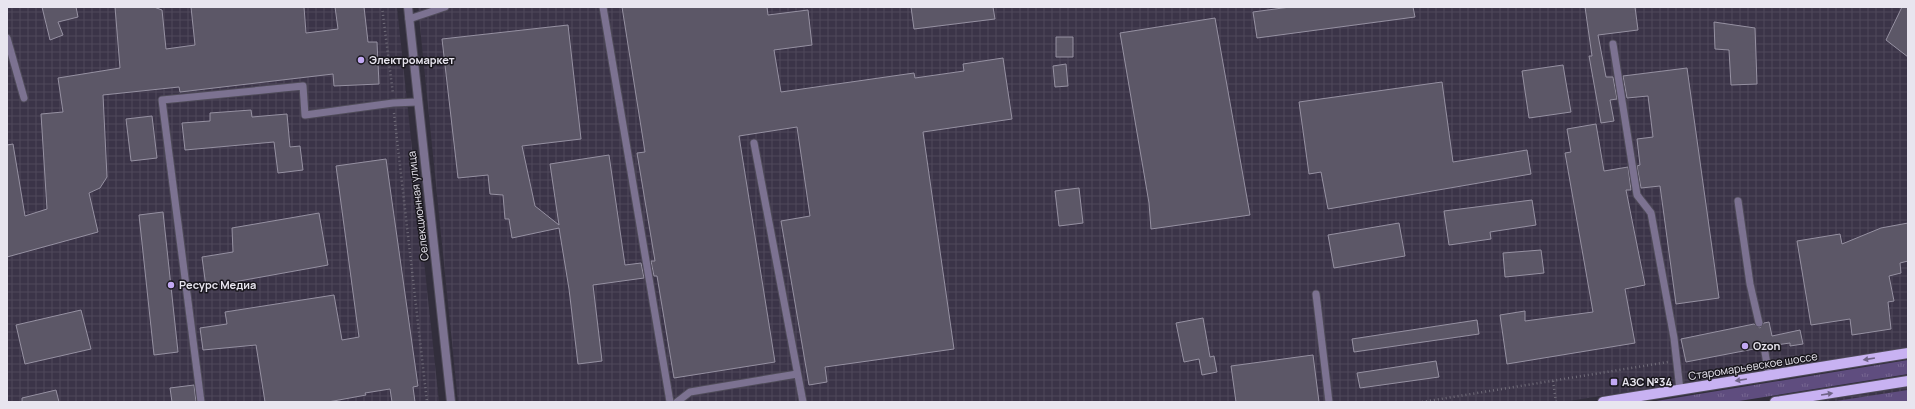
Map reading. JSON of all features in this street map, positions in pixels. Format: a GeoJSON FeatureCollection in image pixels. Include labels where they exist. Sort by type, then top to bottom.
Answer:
{"type":"FeatureCollection","features":[{"type":"Feature","properties":{"kind":"main road","name":"Старомарьевское шоссе"},"geometry":{"type":"LineString","coordinates":[[1602,402],[1908,353]]}},
{"type":"Feature","properties":{"kind":"main road"},"geometry":{"type":"LineString","coordinates":[[1775,402],[1805,400],[1908,381]]}},
{"type":"Feature","properties":{"kind":"street","name":"Селекционная улица"},"geometry":{"type":"LineString","coordinates":[[408,7],[417,102],[451,402]]}},
{"type":"Feature","properties":{"kind":"lane"},"geometry":{"type":"LineString","coordinates":[[409,19],[445,7]]}},
{"type":"Feature","properties":{"kind":"lane"},"geometry":{"type":"LineString","coordinates":[[603,7],[670,402]]}},
{"type":"Feature","properties":{"kind":"lane"},"geometry":{"type":"LineString","coordinates":[[7,38],[24,98]]}},
{"type":"Feature","properties":{"kind":"lane"},"geometry":{"type":"LineString","coordinates":[[1613,44],[1637,195],[1651,213],[1680,390]]}},
{"type":"Feature","properties":{"kind":"lane"},"geometry":{"type":"LineString","coordinates":[[201,402],[162,100],[303,86],[305,115],[393,103],[417,102]]}},
{"type":"Feature","properties":{"kind":"lane"},"geometry":{"type":"LineString","coordinates":[[754,143],[803,402]]}},
{"type":"Feature","properties":{"kind":"lane"},"geometry":{"type":"LineString","coordinates":[[1738,201],[1750,284],[1759,323]]}},
{"type":"Feature","properties":{"kind":"lane"},"geometry":{"type":"LineString","coordinates":[[1316,294],[1329,402]]}},
{"type":"Feature","properties":{"kind":"lane"},"geometry":{"type":"LineString","coordinates":[[1764,347],[1769,375]]}},
{"type":"Feature","properties":{"kind":"lane"},"geometry":{"type":"LineString","coordinates":[[677,402],[690,392],[797,374]]}},
{"type":"Feature","properties":{"kind":"path"},"geometry":{"type":"LineString","coordinates":[[382,7],[395,133],[427,402]]}},
{"type":"Feature","properties":{"kind":"path"},"geometry":{"type":"LineString","coordinates":[[1422,402],[1676,361]]}},
{"type":"Feature","properties":{"kind":"path"},"geometry":{"type":"LineString","coordinates":[[1553,381],[1556,402]]}},
{"type":"Feature","properties":{"kind":"shaded area"},"geometry":{"type":"Polygon","coordinates":[[[7,7],[397,7],[439,402],[7,402],[7,7]]]}},
{"type":"Feature","properties":{"kind":"shaded area"},"geometry":{"type":"Polygon","coordinates":[[[418,7],[1908,7],[1908,347],[1563,402],[458,402],[418,7]]]}},
{"type":"Feature","properties":{"kind":"shaded area"},"geometry":{"type":"Polygon","coordinates":[[[1908,387],[1908,402],[1815,402],[1833,399],[1908,387]]]}},
{"type":"Feature","properties":{"kind":"green space"},"geometry":{"type":"Polygon","coordinates":[[[1908,360],[1908,374],[1733,402],[1650,402],[1908,360]]]}},
{"type":"Feature","properties":{"kind":"green space"},"geometry":{"type":"Polygon","coordinates":[[[1908,390],[1908,402],[1834,402],[1836,401],[1908,390]]]}},
{"type":"Feature","properties":{"kind":"building"},"geometry":{"type":"Polygon","coordinates":[[[42,7],[76,7],[78,17],[58,22],[63,35],[50,40],[42,7]]]}},
{"type":"Feature","properties":{"kind":"building"},"geometry":{"type":"Polygon","coordinates":[[[115,7],[154,7],[162,10],[166,49],[195,45],[191,7],[304,7],[306,33],[338,29],[335,7],[364,7],[368,42],[377,42],[379,84],[334,86],[333,74],[180,92],[179,87],[103,95],[107,177],[100,188],[89,193],[98,232],[7,257],[7,145],[13,144],[25,216],[47,209],[41,114],[63,112],[58,78],[120,68],[115,7]]]}},
{"type":"Feature","properties":{"kind":"building"},"geometry":{"type":"Polygon","coordinates":[[[622,7],[767,7],[768,15],[808,10],[812,45],[774,50],[781,92],[914,73],[915,78],[964,71],[963,64],[1003,58],[1012,119],[923,132],[954,349],[825,367],[827,382],[809,385],[781,221],[810,216],[797,127],[739,136],[775,362],[674,378],[657,276],[654,276],[651,261],[655,261],[637,153],[645,152],[622,7]]]}},
{"type":"Feature","properties":{"kind":"building"},"geometry":{"type":"Polygon","coordinates":[[[911,7],[993,7],[995,19],[914,29],[911,7]]]}},
{"type":"Feature","properties":{"kind":"building"},"geometry":{"type":"Polygon","coordinates":[[[1290,7],[1413,7],[1415,17],[1257,38],[1253,12],[1290,7]]]}},
{"type":"Feature","properties":{"kind":"building"},"geometry":{"type":"Polygon","coordinates":[[[1585,7],[1635,7],[1638,30],[1598,35],[1606,77],[1613,77],[1617,99],[1610,100],[1614,121],[1601,123],[1589,56],[1592,56],[1585,7]]]}},
{"type":"Feature","properties":{"kind":"building"},"geometry":{"type":"Polygon","coordinates":[[[1902,7],[1908,7],[1908,57],[1886,40],[1902,7]]]}},
{"type":"Feature","properties":{"kind":"building"},"geometry":{"type":"Polygon","coordinates":[[[1215,18],[1250,215],[1151,229],[1149,203],[1120,33],[1215,18]]]}},
{"type":"Feature","properties":{"kind":"building"},"geometry":{"type":"Polygon","coordinates":[[[1714,22],[1755,28],[1757,84],[1731,85],[1729,50],[1715,49],[1714,22]]]}},
{"type":"Feature","properties":{"kind":"building"},"geometry":{"type":"Polygon","coordinates":[[[568,25],[581,139],[522,146],[535,206],[559,225],[550,164],[609,155],[625,265],[641,263],[644,278],[593,285],[602,361],[578,364],[569,289],[559,228],[512,238],[509,219],[505,219],[503,195],[490,194],[488,175],[458,178],[442,39],[568,25]]]}},
{"type":"Feature","properties":{"kind":"building"},"geometry":{"type":"Polygon","coordinates":[[[1056,37],[1073,37],[1073,57],[1056,57],[1056,37]]]}},
{"type":"Feature","properties":{"kind":"building"},"geometry":{"type":"Polygon","coordinates":[[[1066,64],[1068,86],[1055,87],[1053,66],[1066,64]]]}},
{"type":"Feature","properties":{"kind":"building"},"geometry":{"type":"Polygon","coordinates":[[[1563,65],[1571,112],[1529,118],[1522,71],[1563,65]]]}},
{"type":"Feature","properties":{"kind":"building"},"geometry":{"type":"Polygon","coordinates":[[[1687,68],[1719,298],[1676,304],[1660,186],[1641,188],[1637,166],[1640,165],[1637,139],[1653,137],[1648,96],[1627,98],[1623,76],[1687,68]]]}},
{"type":"Feature","properties":{"kind":"building"},"geometry":{"type":"Polygon","coordinates":[[[1442,82],[1453,162],[1527,150],[1531,174],[1328,209],[1321,172],[1309,174],[1299,102],[1442,82]]]}},
{"type":"Feature","properties":{"kind":"building"},"geometry":{"type":"Polygon","coordinates":[[[251,110],[252,117],[287,114],[290,147],[300,146],[303,170],[278,173],[274,142],[185,150],[182,123],[210,121],[210,113],[251,110]]]}},
{"type":"Feature","properties":{"kind":"building"},"geometry":{"type":"Polygon","coordinates":[[[152,116],[157,158],[131,161],[126,119],[152,116]]]}},
{"type":"Feature","properties":{"kind":"building"},"geometry":{"type":"Polygon","coordinates":[[[1596,124],[1604,171],[1628,167],[1631,190],[1626,190],[1645,285],[1625,289],[1635,343],[1507,364],[1500,315],[1525,311],[1525,321],[1593,312],[1565,153],[1571,152],[1567,129],[1596,124]]]}},
{"type":"Feature","properties":{"kind":"building"},"geometry":{"type":"Polygon","coordinates":[[[386,159],[418,386],[413,387],[415,402],[392,402],[390,389],[365,393],[366,395],[328,402],[265,402],[256,345],[203,350],[200,328],[227,324],[225,312],[334,295],[342,340],[359,337],[336,166],[386,159]]]}},
{"type":"Feature","properties":{"kind":"building"},"geometry":{"type":"Polygon","coordinates":[[[1079,188],[1083,223],[1059,226],[1055,191],[1079,188]]]}},
{"type":"Feature","properties":{"kind":"building"},"geometry":{"type":"Polygon","coordinates":[[[1532,200],[1536,225],[1490,232],[1491,239],[1449,245],[1444,211],[1532,200]]]}},
{"type":"Feature","properties":{"kind":"building"},"geometry":{"type":"Polygon","coordinates":[[[163,212],[178,352],[154,355],[139,215],[163,212]]]}},
{"type":"Feature","properties":{"kind":"building"},"geometry":{"type":"Polygon","coordinates":[[[319,213],[328,265],[206,287],[202,257],[233,252],[232,228],[319,213]]]}},
{"type":"Feature","properties":{"kind":"building"},"geometry":{"type":"Polygon","coordinates":[[[1399,223],[1405,256],[1334,268],[1328,235],[1399,223]]]}},
{"type":"Feature","properties":{"kind":"building"},"geometry":{"type":"Polygon","coordinates":[[[1908,223],[1908,261],[1900,263],[1901,273],[1889,276],[1894,301],[1888,302],[1891,329],[1852,335],[1850,319],[1811,325],[1797,241],[1840,234],[1842,244],[1881,228],[1908,223]]]}},
{"type":"Feature","properties":{"kind":"building"},"geometry":{"type":"Polygon","coordinates":[[[1541,250],[1544,273],[1505,277],[1503,253],[1541,250]]]}},
{"type":"Feature","properties":{"kind":"building"},"geometry":{"type":"Polygon","coordinates":[[[81,310],[91,349],[25,364],[16,325],[81,310]]]}},
{"type":"Feature","properties":{"kind":"building"},"geometry":{"type":"Polygon","coordinates":[[[1203,318],[1210,357],[1214,356],[1217,372],[1202,375],[1199,359],[1184,362],[1176,323],[1203,318]]]}},
{"type":"Feature","properties":{"kind":"building"},"geometry":{"type":"Polygon","coordinates":[[[1477,320],[1479,334],[1354,352],[1352,339],[1477,320]]]}},
{"type":"Feature","properties":{"kind":"building"},"geometry":{"type":"Polygon","coordinates":[[[1769,322],[1772,336],[1800,330],[1803,344],[1790,346],[1790,343],[1769,346],[1764,342],[1761,343],[1759,348],[1686,362],[1681,339],[1754,324],[1760,328],[1764,323],[1769,322]]]}},
{"type":"Feature","properties":{"kind":"building"},"geometry":{"type":"Polygon","coordinates":[[[1313,355],[1319,402],[1236,402],[1231,366],[1313,355]]]}},
{"type":"Feature","properties":{"kind":"building"},"geometry":{"type":"Polygon","coordinates":[[[1436,361],[1439,377],[1360,388],[1357,373],[1436,361]]]}},
{"type":"Feature","properties":{"kind":"building"},"geometry":{"type":"Polygon","coordinates":[[[194,385],[196,402],[172,402],[170,388],[194,385]]]}},
{"type":"Feature","properties":{"kind":"building"},"geometry":{"type":"Polygon","coordinates":[[[56,390],[59,402],[22,402],[22,398],[56,390]]]}},
{"type":"Feature","properties":{"kind":"place","name":"Электромаркет"},"geometry":{"type":"Point","coordinates":[361,60]}},
{"type":"Feature","properties":{"kind":"place","name":"Ресурс Медиа"},"geometry":{"type":"Point","coordinates":[171,285]}},
{"type":"Feature","properties":{"kind":"place","name":"Ozon"},"geometry":{"type":"Point","coordinates":[1745,346]}},
{"type":"Feature","properties":{"kind":"place","name":"АЗС №34"},"geometry":{"type":"Point","coordinates":[1614,382]}}]}
